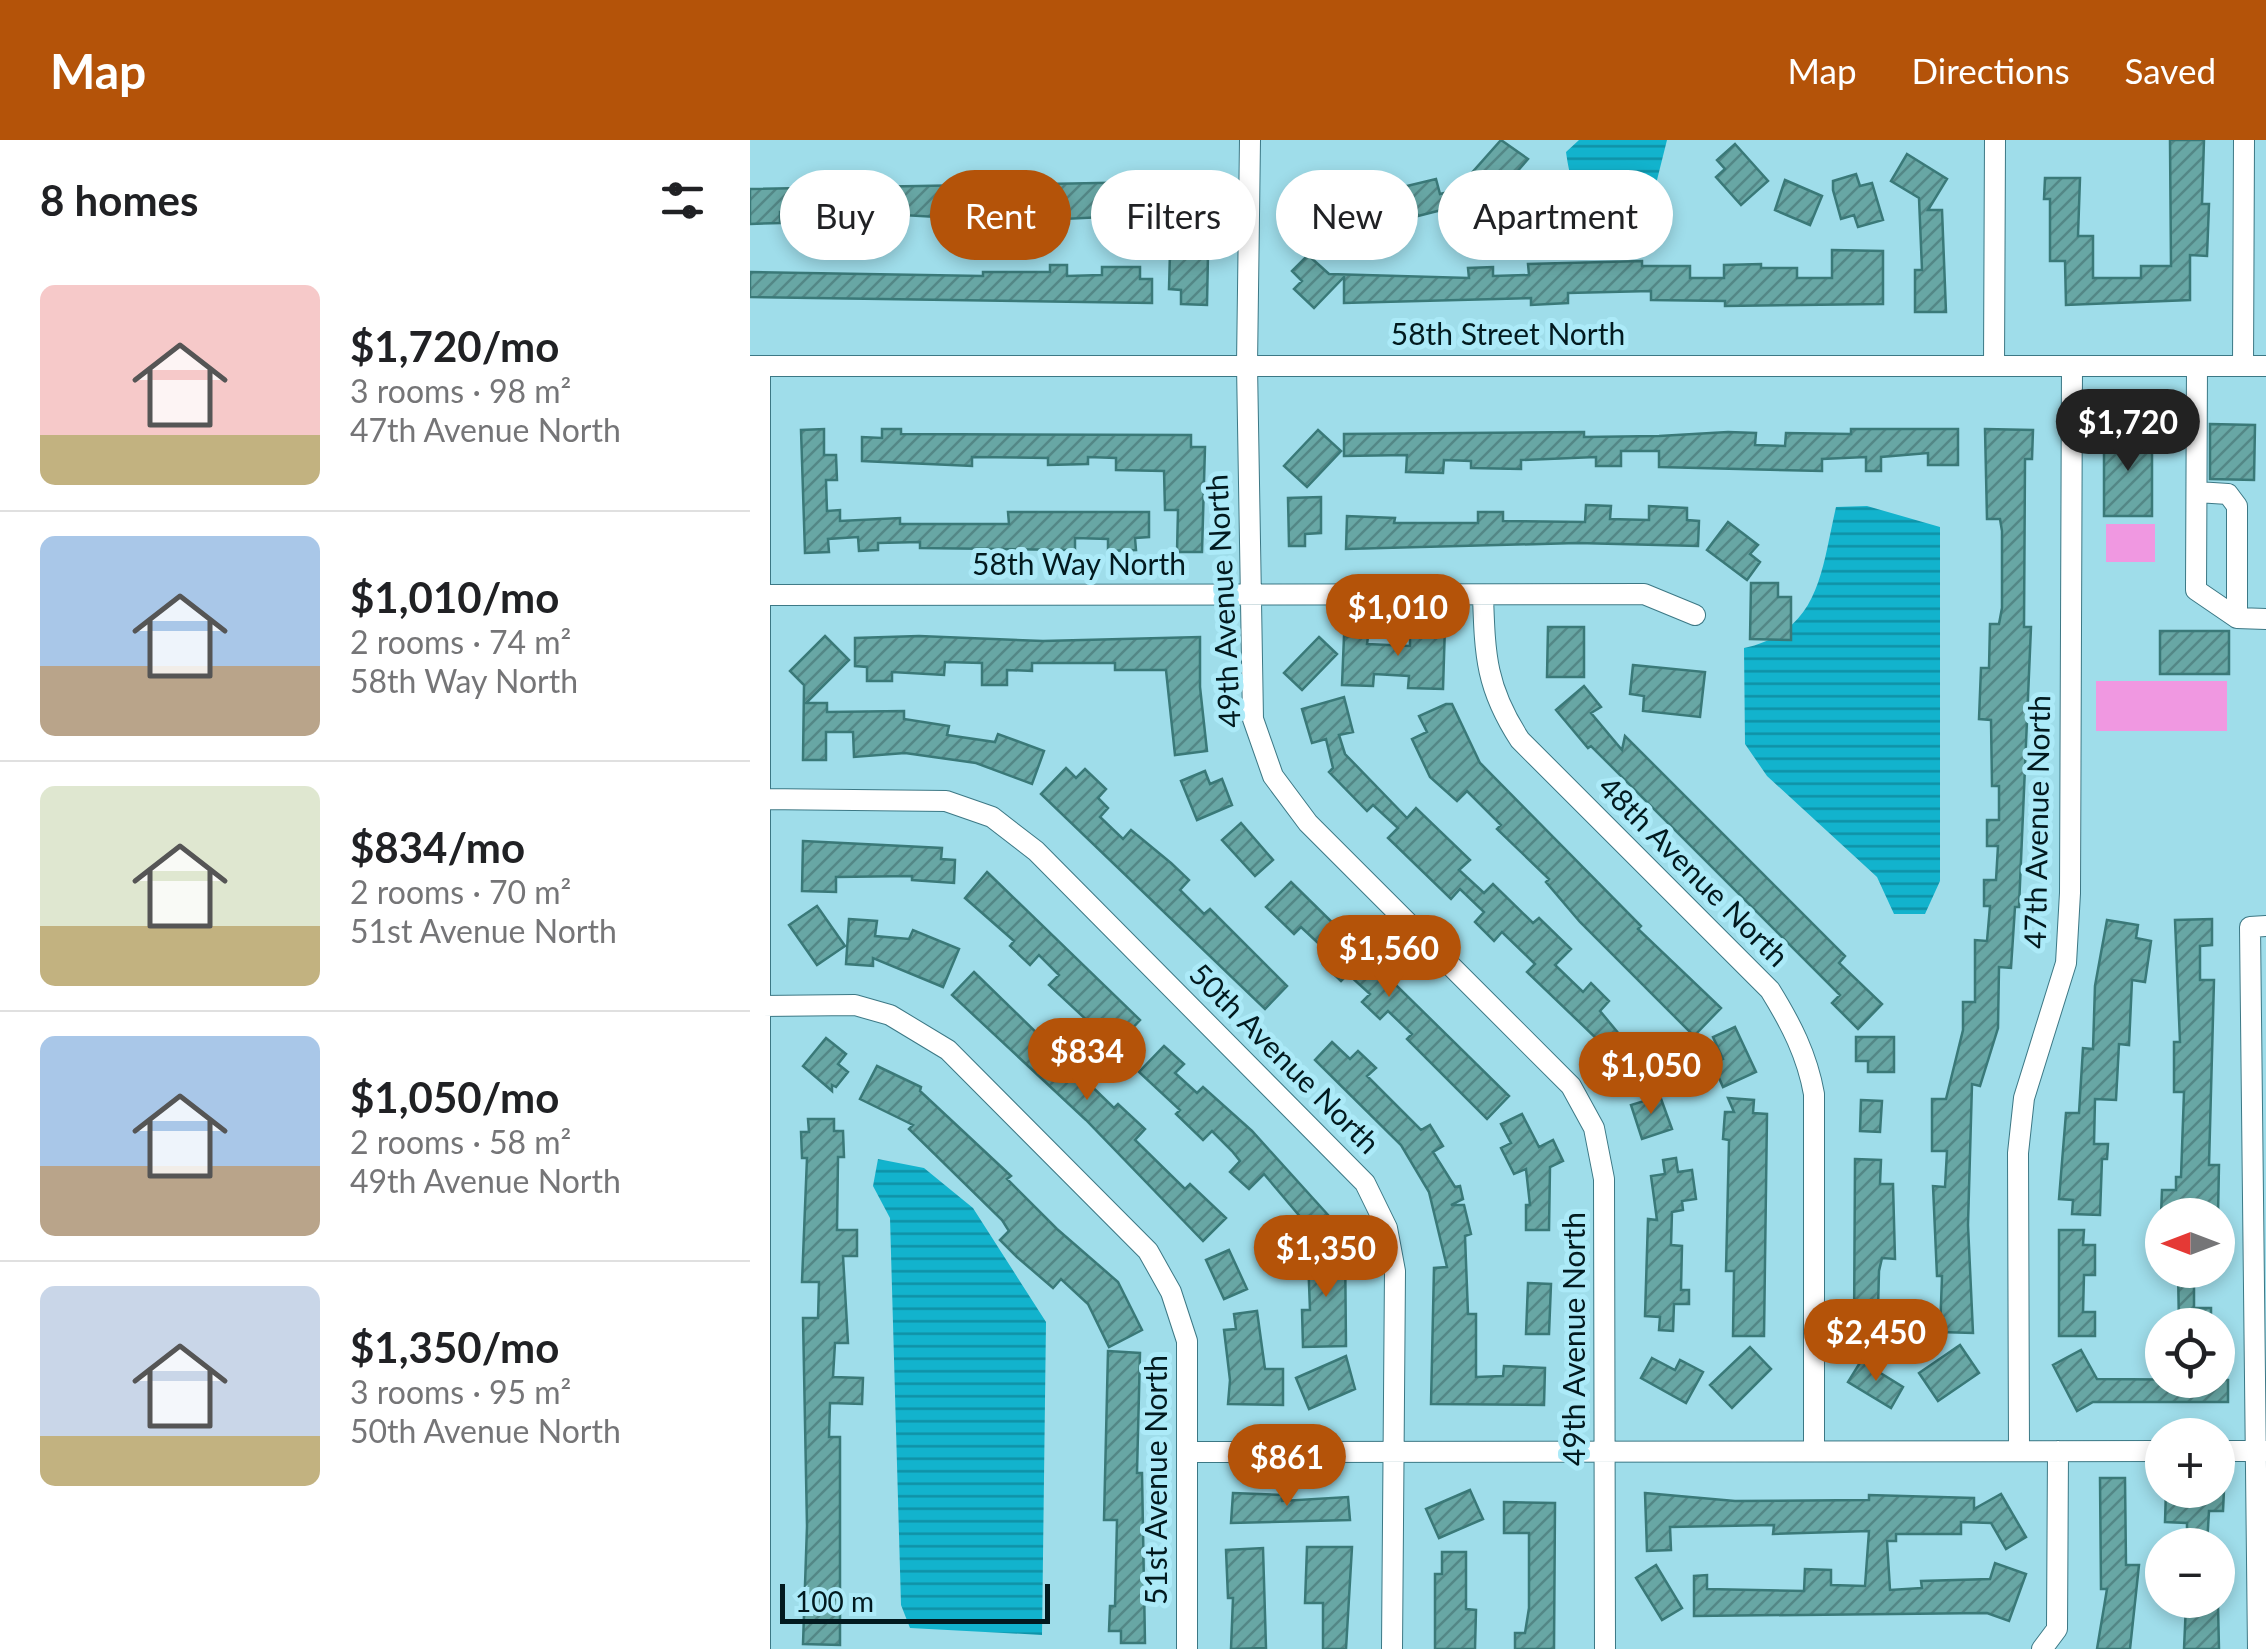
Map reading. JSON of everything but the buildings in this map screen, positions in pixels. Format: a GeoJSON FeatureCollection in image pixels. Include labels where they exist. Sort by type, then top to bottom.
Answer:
{"type":"FeatureCollection","features":[{"type":"Feature","properties":{"kind":"street","name":"49th Avenue North"},"geometry":{"type":"LineString","coordinates":[[1250,140],[1247,365],[1253,719],[1273,776],[1308,823],[1571,1086],[1594,1128],[1604,1179],[1605,1649]]}},
{"type":"Feature","properties":{"kind":"street"},"geometry":{"type":"LineString","coordinates":[[1994,140],[1994,366]]}},
{"type":"Feature","properties":{"kind":"street"},"geometry":{"type":"LineString","coordinates":[[2243,366],[2244,140]]}},
{"type":"Feature","properties":{"kind":"street","name":"58th Street North"},"geometry":{"type":"LineString","coordinates":[[755,366],[2266,366]]}},
{"type":"Feature","properties":{"kind":"street"},"geometry":{"type":"LineString","coordinates":[[755,366],[760,595],[755,1558],[760,1649]]}},
{"type":"Feature","properties":{"kind":"street","name":"47th Avenue North"},"geometry":{"type":"LineString","coordinates":[[2019,1451],[2018,1153],[2024,1098],[2066,963],[2070,893],[2072,366]]}},
{"type":"Feature","properties":{"kind":"street"},"geometry":{"type":"LineString","coordinates":[[2198,366],[2196,590],[2238,618],[2266,619]]}},
{"type":"Feature","properties":{"kind":"street"},"geometry":{"type":"LineString","coordinates":[[2196,492],[2228,494],[2236,506],[2238,618]]}},
{"type":"Feature","properties":{"kind":"street","name":"58th Way North"},"geometry":{"type":"LineString","coordinates":[[760,595],[1644,594],[1694,615]]}},
{"type":"Feature","properties":{"kind":"street","name":"48th Avenue North"},"geometry":{"type":"LineString","coordinates":[[1484,596],[1486,667],[1496,704],[1520,740],[1770,990],[1792,1025],[1809,1066],[1814,1094],[1814,1451]]}},
{"type":"Feature","properties":{"kind":"street","name":"50th Avenue North"},"geometry":{"type":"LineString","coordinates":[[760,799],[946,801],[992,818],[1036,851],[1365,1184],[1386,1228],[1395,1272],[1392,1649]]}},
{"type":"Feature","properties":{"kind":"street"},"geometry":{"type":"LineString","coordinates":[[2258,1649],[2261,1451],[2250,928],[2266,926]]}},
{"type":"Feature","properties":{"kind":"street","name":"51st Avenue North"},"geometry":{"type":"LineString","coordinates":[[760,1006],[855,1005],[890,1015],[948,1050],[1148,1252],[1172,1292],[1187,1341],[1188,1649]]}},
{"type":"Feature","properties":{"kind":"street"},"geometry":{"type":"LineString","coordinates":[[2044,1648],[2057,1629],[2058,1451]]}},
{"type":"Feature","properties":{"kind":"street"},"geometry":{"type":"LineString","coordinates":[[1188,1452],[2145,1451]]}},
{"type":"Feature","properties":{"kind":"street"},"geometry":{"type":"LineString","coordinates":[[2235,1451],[2261,1451]]}},
{"type":"Feature","properties":{"kind":"shaded area"},"geometry":{"type":"Polygon","coordinates":[[[2106,524],[2155,524],[2155,562],[2106,562],[2106,524]]]}},
{"type":"Feature","properties":{"kind":"shaded area"},"geometry":{"type":"Polygon","coordinates":[[[2096,681],[2227,681],[2227,731],[2096,731],[2096,681]]]}},
{"type":"Feature","properties":{"kind":"water"},"geometry":{"type":"Polygon","coordinates":[[[1579,140],[1667,140],[1660,170],[1569,170],[1566,152],[1579,140]]]}},
{"type":"Feature","properties":{"kind":"water"},"geometry":{"type":"Polygon","coordinates":[[[1867,506],[1940,527],[1940,881],[1925,914],[1894,914],[1877,877],[1767,776],[1745,744],[1744,648],[1769,640],[1803,613],[1820,576],[1836,507],[1867,506]]]}},
{"type":"Feature","properties":{"kind":"water"},"geometry":{"type":"Polygon","coordinates":[[[878,1159],[924,1168],[973,1208],[1046,1322],[1042,1635],[910,1628],[901,1605],[890,1218],[873,1186],[878,1159]]]}}]}
